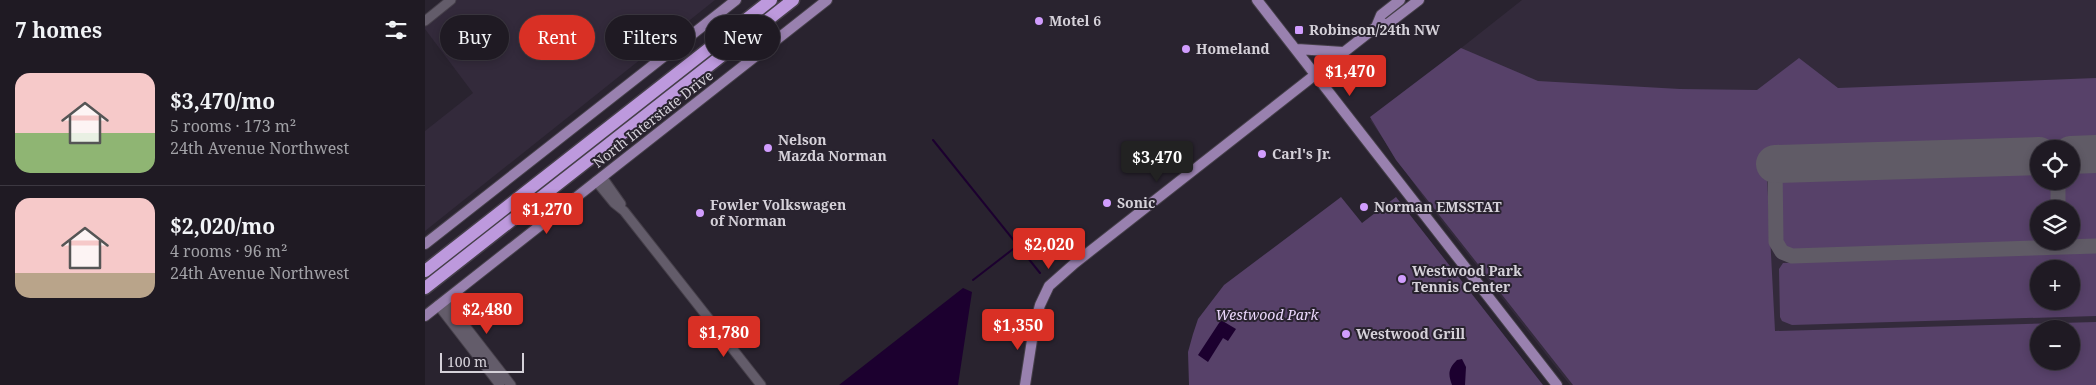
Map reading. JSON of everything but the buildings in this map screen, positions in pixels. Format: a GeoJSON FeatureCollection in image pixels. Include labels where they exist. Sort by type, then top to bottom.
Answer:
{"type":"FeatureCollection","features":[{"type":"Feature","properties":{"kind":"highway"},"geometry":{"type":"LineString","coordinates":[[425,271],[771,0]]}},
{"type":"Feature","properties":{"kind":"highway"},"geometry":{"type":"LineString","coordinates":[[425,288],[793,0]]}},
{"type":"Feature","properties":{"kind":"main road"},"geometry":{"type":"LineString","coordinates":[[425,244],[736,0]]}},
{"type":"Feature","properties":{"kind":"main road","name":"North Interstate Drive"},"geometry":{"type":"LineString","coordinates":[[425,316],[827,0]]}},
{"type":"Feature","properties":{"kind":"main road"},"geometry":{"type":"LineString","coordinates":[[1257,0],[1557,385]]}},
{"type":"Feature","properties":{"kind":"main road"},"geometry":{"type":"LineString","coordinates":[[1376,27],[1381,15],[1400,0]]}},
{"type":"Feature","properties":{"kind":"main road"},"geometry":{"type":"LineString","coordinates":[[1025,385],[1036,317],[1044,295],[1051,285],[1075,263],[1343,52],[1376,27],[1389,23],[1419,0]]}},
{"type":"Feature","properties":{"kind":"main road"},"geometry":{"type":"LineString","coordinates":[[1297,49],[1343,52]]}},
{"type":"Feature","properties":{"kind":"street"},"geometry":{"type":"LineString","coordinates":[[425,21],[451,0]]}},
{"type":"Feature","properties":{"kind":"street"},"geometry":{"type":"LineString","coordinates":[[599,179],[614,203],[624,211],[761,385]]}},
{"type":"Feature","properties":{"kind":"street"},"geometry":{"type":"LineString","coordinates":[[442,302],[500,385]]}},
{"type":"Feature","properties":{"kind":"street"},"geometry":{"type":"LineString","coordinates":[[442,302],[511,385]]}},
{"type":"Feature","properties":{"kind":"shaded area"},"geometry":{"type":"Polygon","coordinates":[[[456,0],[715,0],[695,16],[605,15],[605,60],[640,60],[425,231],[425,131],[473,93],[448,60],[509,60],[509,15],[440,15],[440,49],[425,29],[425,25],[456,0]]]}},
{"type":"Feature","properties":{"kind":"shaded area"},"geometry":{"type":"Polygon","coordinates":[[[1522,0],[2096,0],[2096,385],[1570,385],[1426,201],[1370,120],[1522,0]]]}},
{"type":"Feature","properties":{"kind":"shaded area"},"geometry":{"type":"Polygon","coordinates":[[[963,288],[972,292],[958,385],[839,385],[963,288]]]}},
{"type":"Feature","properties":{"kind":"shaded area"},"geometry":{"type":"Polygon","coordinates":[[[1221,320],[1236,329],[1228,341],[1223,338],[1208,362],[1198,355],[1221,320]]]}},
{"type":"Feature","properties":{"kind":"shaded area"},"geometry":{"type":"Polygon","coordinates":[[[1462,359],[1466,367],[1465,385],[1452,385],[1449,375],[1450,369],[1457,360],[1462,359]]]}},
{"type":"Feature","properties":{"kind":"green space"},"geometry":{"type":"Polygon","coordinates":[[[1461,48],[1538,81],[1680,89],[1757,90],[1799,58],[1838,88],[2096,78],[2096,141],[2030,140],[2030,143],[1762,152],[1764,177],[1767,177],[1775,331],[2030,324],[2030,370],[2080,370],[2080,322],[2096,322],[2096,385],[1573,385],[1396,160],[1370,117],[1461,48]]]}},
{"type":"Feature","properties":{"kind":"green space"},"geometry":{"type":"Polygon","coordinates":[[[2080,167],[2096,167],[2096,241],[2080,241],[2080,200],[2063,200],[2062,190],[2080,190],[2080,167]]]}},
{"type":"Feature","properties":{"kind":"green space"},"geometry":{"type":"Polygon","coordinates":[[[2030,169],[2030,190],[2053,190],[2053,200],[2030,200],[2030,243],[1793,251],[1785,248],[1781,242],[1779,188],[1782,182],[1790,176],[2030,169]]]}},
{"type":"Feature","properties":{"kind":"green space","name":"Westwood Park"},"geometry":{"type":"Polygon","coordinates":[[[1341,197],[1362,223],[1396,197],[1543,385],[1189,385],[1188,352],[1198,319],[1224,285],[1341,197]]]}},
{"type":"Feature","properties":{"kind":"green space"},"geometry":{"type":"Polygon","coordinates":[[[2096,251],[2096,316],[1792,325],[1782,321],[1780,317],[1779,269],[1783,263],[2096,251]]]}},
{"type":"Feature","properties":{"kind":"waterway"},"geometry":{"type":"LineString","coordinates":[[933,140],[1040,273]]}},
{"type":"Feature","properties":{"kind":"waterway"},"geometry":{"type":"LineString","coordinates":[[973,280],[1017,246]]}},
{"type":"Feature","properties":{"kind":"taxiway"},"geometry":{"type":"LineString","coordinates":[[1775,164],[1776,242],[1782,252],[1792,256],[2096,246]]}},
{"type":"Feature","properties":{"kind":"taxiway"},"geometry":{"type":"LineString","coordinates":[[2058,190],[2058,200]]}},
{"type":"Feature","properties":{"kind":"runway"},"geometry":{"type":"LineString","coordinates":[[2080,155],[2096,154]]}},
{"type":"Feature","properties":{"kind":"runway"},"geometry":{"type":"LineString","coordinates":[[1775,164],[2030,156]]}},
{"type":"Feature","properties":{"kind":"place","name":"Motel 6"},"geometry":{"type":"Point","coordinates":[1039,21]}},
{"type":"Feature","properties":{"kind":"place","name":"Robinson/24th NW"},"geometry":{"type":"Point","coordinates":[1299,30]}},
{"type":"Feature","properties":{"kind":"place","name":"Homeland"},"geometry":{"type":"Point","coordinates":[1186,49]}},
{"type":"Feature","properties":{"kind":"place","name":"Nelson Mazda Norman"},"geometry":{"type":"Point","coordinates":[768,148]}},
{"type":"Feature","properties":{"kind":"place","name":"Carl's Jr."},"geometry":{"type":"Point","coordinates":[1262,154]}},
{"type":"Feature","properties":{"kind":"place","name":"Sonic"},"geometry":{"type":"Point","coordinates":[1107,203]}},
{"type":"Feature","properties":{"kind":"place","name":"Norman EMSSTAT"},"geometry":{"type":"Point","coordinates":[1364,207]}},
{"type":"Feature","properties":{"kind":"place","name":"Fowler Volkswagen of Norman"},"geometry":{"type":"Point","coordinates":[700,213]}},
{"type":"Feature","properties":{"kind":"place","name":"Westwood Park Tennis Center"},"geometry":{"type":"Point","coordinates":[1402,279]}},
{"type":"Feature","properties":{"kind":"place","name":"Westwood Grill"},"geometry":{"type":"Point","coordinates":[1346,334]}}]}
